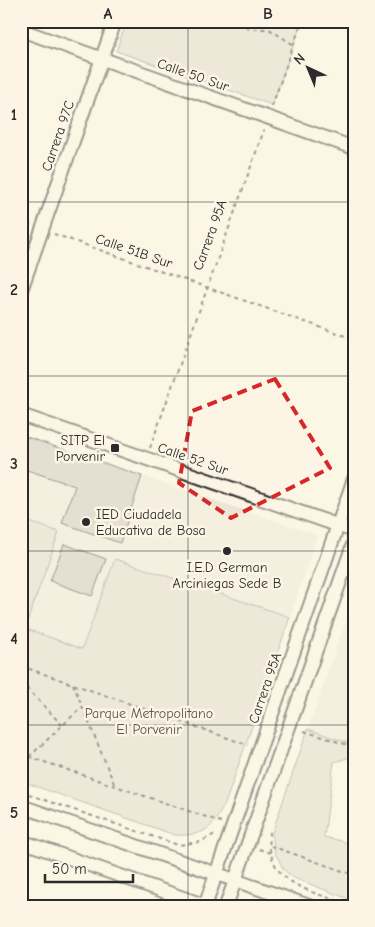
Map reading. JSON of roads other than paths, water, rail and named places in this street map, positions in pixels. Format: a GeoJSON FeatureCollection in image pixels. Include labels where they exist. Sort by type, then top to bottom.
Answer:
{"type":"FeatureCollection","features":[{"type":"Feature","properties":{"kind":"street","name":"Carrera 97C"},"geometry":{"type":"LineString","coordinates":[[21,290],[115,21]]}},
{"type":"Feature","properties":{"kind":"street","name":"Calle 50 Sur"},"geometry":{"type":"LineString","coordinates":[[21,30],[354,148]]}},
{"type":"Feature","properties":{"kind":"street","name":"Calle 52 Sur"},"geometry":{"type":"LineString","coordinates":[[21,415],[354,531]]}},
{"type":"Feature","properties":{"kind":"street","name":"Carrera 95A"},"geometry":{"type":"LineString","coordinates":[[205,906],[354,479]]}},
{"type":"Feature","properties":{"kind":"street"},"geometry":{"type":"LineString","coordinates":[[226,906],[354,542]]}},
{"type":"Feature","properties":{"kind":"street"},"geometry":{"type":"LineString","coordinates":[[21,806],[309,906]]}},
{"type":"Feature","properties":{"kind":"street"},"geometry":{"type":"LineString","coordinates":[[21,841],[205,906]]}},
{"type":"Feature","properties":{"kind":"place","name":"SITP El Porvenir"},"geometry":{"type":"Point","coordinates":[115,448]}},
{"type":"Feature","properties":{"kind":"place","name":"IED Ciudadela Educativa de Bosa"},"geometry":{"type":"Point","coordinates":[86,522]}},
{"type":"Feature","properties":{"kind":"place","name":"I.E.D German Arciniegas Sede B"},"geometry":{"type":"Point","coordinates":[227,551]}},
{"type":"Feature","properties":{"kind":"park label","name":"Parque Metropolitano El Porvenir"},"geometry":{"type":"Point","coordinates":[149,722]}}]}
